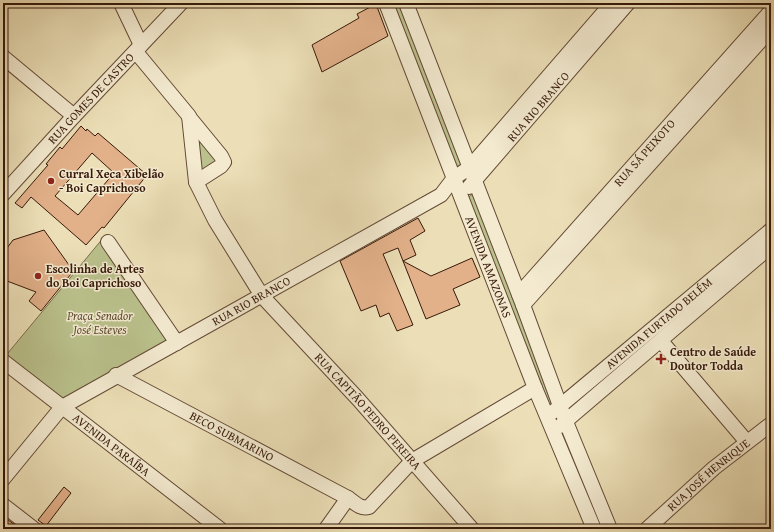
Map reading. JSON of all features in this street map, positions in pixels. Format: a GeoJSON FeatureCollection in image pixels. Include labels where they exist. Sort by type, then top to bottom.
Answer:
{"type":"FeatureCollection","features":[{"type":"Feature","properties":{"kind":"street"},"geometry":{"type":"LineString","coordinates":[[121,3],[139,48],[224,162],[221,166],[196,182],[189,116]]}},
{"type":"Feature","properties":{"kind":"street","name":"RUA GOMES DE CASTRO"},"geometry":{"type":"LineString","coordinates":[[3,194],[74,116],[181,3]]}},
{"type":"Feature","properties":{"kind":"street","name":"AVENIDA AMAZONAS"},"geometry":{"type":"LineString","coordinates":[[386,3],[589,527]]}},
{"type":"Feature","properties":{"kind":"street","name":"AVENIDA AMAZONAS"},"geometry":{"type":"LineString","coordinates":[[406,3],[521,300],[566,422],[608,523]]}},
{"type":"Feature","properties":{"kind":"street","name":"RUA RIO BRANCO"},"geometry":{"type":"LineString","coordinates":[[62,407],[441,195],[454,178],[469,168],[612,3]]}},
{"type":"Feature","properties":{"kind":"street","name":"RUA RIO BRANCO"},"geometry":{"type":"LineString","coordinates":[[441,195],[460,194],[475,181],[628,3]]}},
{"type":"Feature","properties":{"kind":"street"},"geometry":{"type":"LineString","coordinates":[[765,3],[771,10]]}},
{"type":"Feature","properties":{"kind":"street","name":"RUA SÁ PEIXOTO"},"geometry":{"type":"LineString","coordinates":[[521,300],[771,10]]}},
{"type":"Feature","properties":{"kind":"street","name":"RUA SÁ PEIXOTO"},"geometry":{"type":"LineString","coordinates":[[521,300],[771,29]]}},
{"type":"Feature","properties":{"kind":"street"},"geometry":{"type":"LineString","coordinates":[[3,57],[74,116]]}},
{"type":"Feature","properties":{"kind":"street","name":"RUA CAPITÃO PEDRO PEREIRA"},"geometry":{"type":"LineString","coordinates":[[196,182],[215,220],[262,296],[358,399],[472,529]]}},
{"type":"Feature","properties":{"kind":"street","name":"AVENIDA FURTADO BELÉM"},"geometry":{"type":"LineString","coordinates":[[553,431],[566,422],[661,341],[752,253],[771,230]]}},
{"type":"Feature","properties":{"kind":"street"},"geometry":{"type":"LineString","coordinates":[[108,242],[177,343]]}},
{"type":"Feature","properties":{"kind":"street","name":"AVENIDA FURTADO BELÉM"},"geometry":{"type":"LineString","coordinates":[[547,417],[752,253],[771,246]]}},
{"type":"Feature","properties":{"kind":"street"},"geometry":{"type":"LineString","coordinates":[[661,341],[747,442]]}},
{"type":"Feature","properties":{"kind":"street","name":"AVENIDA PARAÍBA"},"geometry":{"type":"LineString","coordinates":[[3,361],[220,529]]}},
{"type":"Feature","properties":{"kind":"street","name":"BECO SUBMARINO"},"geometry":{"type":"LineString","coordinates":[[116,376],[348,498],[360,507],[370,507],[412,461],[536,388]]}},
{"type":"Feature","properties":{"kind":"street"},"geometry":{"type":"LineString","coordinates":[[3,479],[62,407]]}},
{"type":"Feature","properties":{"kind":"street","name":"RUA JOSÉ HENRIQUE"},"geometry":{"type":"LineString","coordinates":[[648,529],[699,481],[771,424]]}},
{"type":"Feature","properties":{"kind":"street"},"geometry":{"type":"LineString","coordinates":[[326,529],[348,498]]}},
{"type":"Feature","properties":{"kind":"street"},"geometry":{"type":"LineString","coordinates":[[3,505],[34,529]]}},
{"type":"Feature","properties":{"kind":"street"},"geometry":{"type":"LineString","coordinates":[[589,527],[608,523]]}},
{"type":"Feature","properties":{"kind":"green space"},"geometry":{"type":"Polygon","coordinates":[[[391,3],[401,3],[463,165],[455,170],[391,3]]]}},
{"type":"Feature","properties":{"kind":"green space"},"geometry":{"type":"Polygon","coordinates":[[[195,122],[222,156],[197,179],[195,122]]]}},
{"type":"Feature","properties":{"kind":"green space"},"geometry":{"type":"Polygon","coordinates":[[[474,193],[556,401],[547,407],[466,199],[474,193]]]}},
{"type":"Feature","properties":{"kind":"green space","name":"Praça Senador José Esteves"},"geometry":{"type":"Polygon","coordinates":[[[104,237],[152,309],[176,340],[63,406],[3,359],[104,237]]]}},
{"type":"Feature","properties":{"kind":"building"},"geometry":{"type":"Polygon","coordinates":[[[376,4],[388,36],[322,72],[312,45],[359,18],[357,14],[376,4]]]}},
{"type":"Feature","properties":{"kind":"building","name":"Curral Xeca Xibelão - Boi Caprichoso"},"geometry":{"type":"Polygon","coordinates":[[[81,126],[95,136],[98,133],[147,175],[104,228],[102,227],[86,245],[31,197],[22,208],[15,203],[48,165],[46,164],[60,147],[62,149],[81,126]],[[92,153],[55,196],[78,215],[114,173],[92,153]]]}},
{"type":"Feature","properties":{"kind":"building"},"geometry":{"type":"Polygon","coordinates":[[[418,218],[425,231],[410,240],[416,255],[403,261],[398,248],[383,254],[413,325],[397,331],[389,313],[380,317],[376,305],[361,311],[340,261],[418,218]]]}},
{"type":"Feature","properties":{"kind":"building","name":"Escolinha de Artes do Boi Caprichoso"},"geometry":{"type":"Polygon","coordinates":[[[44,230],[69,265],[75,269],[41,311],[29,301],[36,292],[7,281],[7,248],[13,240],[44,230]]]}},
{"type":"Feature","properties":{"kind":"building"},"geometry":{"type":"Polygon","coordinates":[[[472,258],[480,277],[453,289],[460,305],[426,319],[403,261],[431,276],[472,258]]]}},
{"type":"Feature","properties":{"kind":"building"},"geometry":{"type":"Polygon","coordinates":[[[64,487],[71,493],[46,526],[38,520],[64,487]]]}},
{"type":"Feature","properties":{"kind":"building"},"geometry":{"type":"Polygon","coordinates":[[[3,516],[20,529],[3,529],[3,516]]]}},
{"type":"Feature","properties":{"kind":"place","name":"Curral Xeca Xibelão - Boi Caprichoso"},"geometry":{"type":"Point","coordinates":[51,181]}},
{"type":"Feature","properties":{"kind":"place","name":"Escolinha de Artes do Boi Caprichoso"},"geometry":{"type":"Point","coordinates":[38,276]}},
{"type":"Feature","properties":{"kind":"place","name":"Centro de Saúde Doutor Todda"},"geometry":{"type":"Point","coordinates":[661,359]}}]}
